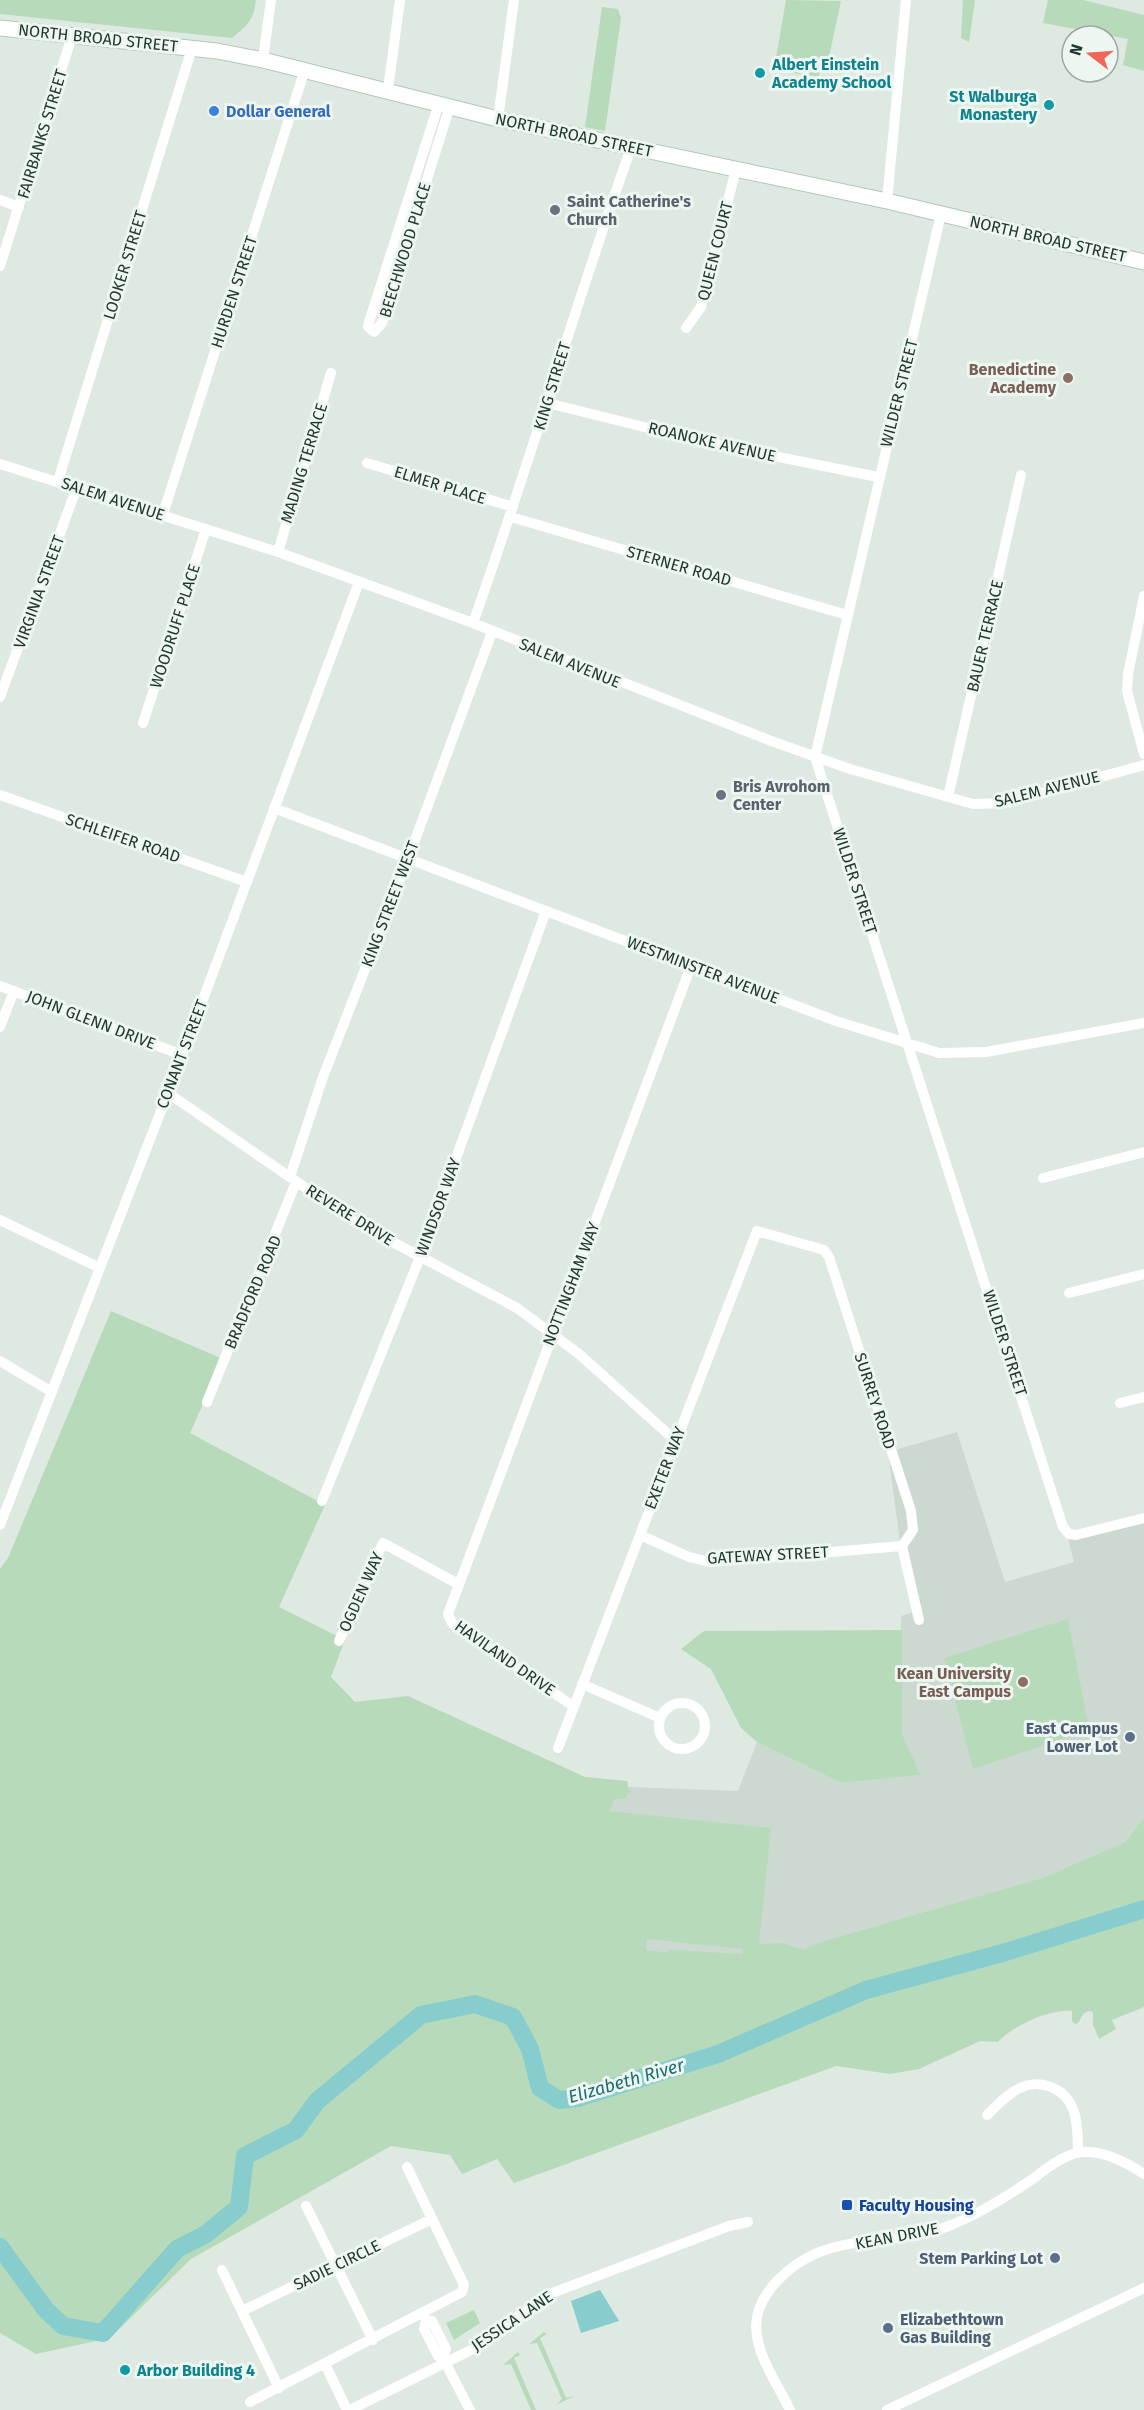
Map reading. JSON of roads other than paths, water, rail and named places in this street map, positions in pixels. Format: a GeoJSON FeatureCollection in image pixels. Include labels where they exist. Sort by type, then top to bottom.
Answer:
{"type":"FeatureCollection","features":[{"type":"Feature","properties":{"kind":"main road","name":"NORTH BROAD STREET"},"geometry":{"type":"LineString","coordinates":[[0,28],[192,48],[263,60],[498,118],[887,201],[1144,262]]}},
{"type":"Feature","properties":{"kind":"street"},"geometry":{"type":"LineString","coordinates":[[263,60],[271,0]]}},
{"type":"Feature","properties":{"kind":"street"},"geometry":{"type":"LineString","coordinates":[[388,89],[400,0]]}},
{"type":"Feature","properties":{"kind":"street"},"geometry":{"type":"LineString","coordinates":[[498,118],[514,0]]}},
{"type":"Feature","properties":{"kind":"street"},"geometry":{"type":"LineString","coordinates":[[887,201],[906,0]]}},
{"type":"Feature","properties":{"kind":"street","name":"FAIRBANKS STREET"},"geometry":{"type":"LineString","coordinates":[[0,266],[72,36]]}},
{"type":"Feature","properties":{"kind":"street","name":"LOOKER STREET"},"geometry":{"type":"LineString","coordinates":[[58,482],[192,48]]}},
{"type":"Feature","properties":{"kind":"street","name":"HURDEN STREET"},"geometry":{"type":"LineString","coordinates":[[163,514],[305,69]]}},
{"type":"Feature","properties":{"kind":"street","name":"BEECHWOOD PLACE"},"geometry":{"type":"LineString","coordinates":[[445,104],[424,189],[382,323],[374,332],[368,327],[369,322],[412,185],[445,104]]}},
{"type":"Feature","properties":{"kind":"street","name":"KING STREET"},"geometry":{"type":"LineString","coordinates":[[473,623],[512,512],[579,294],[631,148]]}},
{"type":"Feature","properties":{"kind":"street","name":"QUEEN COURT"},"geometry":{"type":"LineString","coordinates":[[686,328],[701,307],[736,169]]}},
{"type":"Feature","properties":{"kind":"street"},"geometry":{"type":"LineString","coordinates":[[412,185],[424,189]]}},
{"type":"Feature","properties":{"kind":"street"},"geometry":{"type":"LineString","coordinates":[[0,200],[19,207]]}},
{"type":"Feature","properties":{"kind":"street","name":"WILDER STREET"},"geometry":{"type":"LineString","coordinates":[[941,214],[878,477],[815,757],[1064,1527],[1069,1534],[1076,1535],[1144,1518]]}},
{"type":"Feature","properties":{"kind":"street"},"geometry":{"type":"LineString","coordinates":[[390,257],[401,261]]}},
{"type":"Feature","properties":{"kind":"street","name":"MADING TERRACE"},"geometry":{"type":"LineString","coordinates":[[278,552],[331,373]]}},
{"type":"Feature","properties":{"kind":"street","name":"ROANOKE AVENUE"},"geometry":{"type":"LineString","coordinates":[[547,403],[705,442],[878,477]]}},
{"type":"Feature","properties":{"kind":"street","name":"ELMER PLACE"},"geometry":{"type":"LineString","coordinates":[[367,463],[512,512]]}},
{"type":"Feature","properties":{"kind":"street","name":"SALEM AVENUE"},"geometry":{"type":"LineString","coordinates":[[0,464],[278,552],[473,623],[720,723],[815,757],[973,804],[1006,803],[1144,765]]}},
{"type":"Feature","properties":{"kind":"street","name":"BAUER TERRACE"},"geometry":{"type":"LineString","coordinates":[[948,796],[1021,475]]}},
{"type":"Feature","properties":{"kind":"street","name":"VIRGINIA STREET"},"geometry":{"type":"LineString","coordinates":[[0,697],[77,487]]}},
{"type":"Feature","properties":{"kind":"street","name":"STERNER ROAD"},"geometry":{"type":"LineString","coordinates":[[512,512],[847,615]]}},
{"type":"Feature","properties":{"kind":"street","name":"WOODRUFF PLACE"},"geometry":{"type":"LineString","coordinates":[[143,723],[206,529]]}},
{"type":"Feature","properties":{"kind":"street","name":"CONANT STREET"},"geometry":{"type":"LineString","coordinates":[[0,1525],[168,1093],[359,582]]}},
{"type":"Feature","properties":{"kind":"street"},"geometry":{"type":"LineString","coordinates":[[1144,596],[1128,674],[1127,691],[1144,754]]}},
{"type":"Feature","properties":{"kind":"street","name":"KING STREET WEST"},"geometry":{"type":"LineString","coordinates":[[293,1179],[323,1077],[408,859],[492,632]]}},
{"type":"Feature","properties":{"kind":"street","name":"SCHLEIFER ROAD"},"geometry":{"type":"LineString","coordinates":[[0,795],[247,882]]}},
{"type":"Feature","properties":{"kind":"street","name":"WESTMINSTER AVENUE"},"geometry":{"type":"LineString","coordinates":[[274,808],[909,1046],[939,1053],[964,1055],[1144,1023]]}},
{"type":"Feature","properties":{"kind":"street","name":"WINDSOR WAY"},"geometry":{"type":"LineString","coordinates":[[322,1501],[420,1257],[546,911]]}},
{"type":"Feature","properties":{"kind":"street","name":"NOTTINGHAM WAY"},"geometry":{"type":"LineString","coordinates":[[451,1603],[691,966]]}},
{"type":"Feature","properties":{"kind":"street","name":"JOHN GLENN DRIVE"},"geometry":{"type":"LineString","coordinates":[[0,986],[182,1055]]}},
{"type":"Feature","properties":{"kind":"street"},"geometry":{"type":"LineString","coordinates":[[0,1027],[14,991]]}},
{"type":"Feature","properties":{"kind":"street","name":"REVERE DRIVE"},"geometry":{"type":"LineString","coordinates":[[168,1093],[382,1238],[487,1289],[552,1334],[676,1441]]}},
{"type":"Feature","properties":{"kind":"street"},"geometry":{"type":"LineString","coordinates":[[1043,1178],[1144,1152]]}},
{"type":"Feature","properties":{"kind":"street","name":"BRADFORD ROAD"},"geometry":{"type":"LineString","coordinates":[[207,1402],[293,1179]]}},
{"type":"Feature","properties":{"kind":"street"},"geometry":{"type":"LineString","coordinates":[[0,1220],[100,1268]]}},
{"type":"Feature","properties":{"kind":"street","name":"EXETER WAY"},"geometry":{"type":"LineString","coordinates":[[558,1748],[757,1231]]}},
{"type":"Feature","properties":{"kind":"street","name":"SURREY ROAD"},"geometry":{"type":"LineString","coordinates":[[757,1231],[824,1250],[829,1257],[911,1511],[913,1530],[902,1546]]}},
{"type":"Feature","properties":{"kind":"street"},"geometry":{"type":"LineString","coordinates":[[1069,1293],[1144,1275]]}},
{"type":"Feature","properties":{"kind":"street"},"geometry":{"type":"LineString","coordinates":[[0,1361],[52,1392]]}},
{"type":"Feature","properties":{"kind":"street"},"geometry":{"type":"LineString","coordinates":[[1120,1403],[1144,1397]]}},
{"type":"Feature","properties":{"kind":"street","name":"GATEWAY STREET"},"geometry":{"type":"LineString","coordinates":[[640,1534],[689,1557],[710,1562],[902,1546]]}},
{"type":"Feature","properties":{"kind":"street","name":"OGDEN WAY"},"geometry":{"type":"LineString","coordinates":[[339,1641],[383,1543],[458,1584]]}},
{"type":"Feature","properties":{"kind":"street"},"geometry":{"type":"LineString","coordinates":[[902,1546],[919,1620]]}},
{"type":"Feature","properties":{"kind":"street","name":"HAVILAND DRIVE"},"geometry":{"type":"LineString","coordinates":[[451,1603],[448,1614],[452,1623],[573,1706]]}},
{"type":"Feature","properties":{"kind":"street"},"geometry":{"type":"LineString","coordinates":[[582,1684],[660,1718]]}},
{"type":"Feature","properties":{"kind":"street"},"geometry":{"type":"LineString","coordinates":[[674,1704],[689,1704],[695,1707],[704,1718],[704,1733],[701,1739],[689,1748],[675,1748],[669,1745],[660,1733],[660,1718],[674,1704]]}},
{"type":"Feature","properties":{"kind":"street"},"geometry":{"type":"LineString","coordinates":[[987,2115],[1018,2088],[1034,2084],[1051,2087],[1070,2101],[1077,2123],[1078,2153],[1112,2158],[1144,2174]]}},
{"type":"Feature","properties":{"kind":"street","name":"KEAN DRIVE"},"geometry":{"type":"LineString","coordinates":[[790,2410],[765,2360],[756,2324],[760,2307],[782,2276],[804,2260],[830,2249],[945,2228],[974,2215],[1023,2186],[1045,2169],[1078,2153]]}},
{"type":"Feature","properties":{"kind":"street"},"geometry":{"type":"LineString","coordinates":[[250,2402],[424,2317],[460,2295],[464,2289],[407,2166]]}},
{"type":"Feature","properties":{"kind":"street"},"geometry":{"type":"LineString","coordinates":[[306,2206],[373,2340]]}},
{"type":"Feature","properties":{"kind":"street","name":"SADIE CIRCLE"},"geometry":{"type":"LineString","coordinates":[[242,2311],[432,2219]]}},
{"type":"Feature","properties":{"kind":"street","name":"JESSICA LANE"},"geometry":{"type":"LineString","coordinates":[[349,2410],[445,2360],[475,2348],[547,2295],[729,2226],[747,2222]]}},
{"type":"Feature","properties":{"kind":"street"},"geometry":{"type":"LineString","coordinates":[[222,2270],[279,2388]]}},
{"type":"Feature","properties":{"kind":"street"},"geometry":{"type":"LineString","coordinates":[[887,2410],[1144,2288]]}},
{"type":"Feature","properties":{"kind":"street"},"geometry":{"type":"LineString","coordinates":[[424,2317],[432,2321],[446,2349],[445,2360],[470,2410]]}},
{"type":"Feature","properties":{"kind":"street"},"geometry":{"type":"LineString","coordinates":[[326,2364],[349,2410]]}},
{"type":"Feature","properties":{"kind":"water"},"geometry":{"type":"Polygon","coordinates":[[[600,2290],[619,2321],[581,2333],[571,2301],[600,2290]]]}},
{"type":"Feature","properties":{"kind":"waterway","name":"Elizabeth River"},"geometry":{"type":"LineString","coordinates":[[0,2247],[46,2310],[63,2326],[103,2333],[177,2249],[206,2234],[239,2207],[245,2156],[296,2130],[317,2101],[421,2015],[475,2004],[513,2017],[530,2049],[540,2088],[559,2100],[578,2098],[718,2054],[866,1990],[1006,1952],[1144,1909]]}},
{"type":"Feature","properties":{"kind":"place","name":"Albert Einstein Academy School"},"geometry":{"type":"Point","coordinates":[760,73]}},
{"type":"Feature","properties":{"kind":"place","name":"St Walburga Monastery"},"geometry":{"type":"Point","coordinates":[1049,105]}},
{"type":"Feature","properties":{"kind":"place","name":"Dollar General"},"geometry":{"type":"Point","coordinates":[214,111]}},
{"type":"Feature","properties":{"kind":"place","name":"Saint Catherine's Church"},"geometry":{"type":"Point","coordinates":[555,210]}},
{"type":"Feature","properties":{"kind":"place","name":"Benedictine Academy"},"geometry":{"type":"Point","coordinates":[1068,378]}},
{"type":"Feature","properties":{"kind":"place","name":"Bris Avrohom Center"},"geometry":{"type":"Point","coordinates":[721,795]}},
{"type":"Feature","properties":{"kind":"place","name":"Kean University East Campus"},"geometry":{"type":"Point","coordinates":[1023,1682]}},
{"type":"Feature","properties":{"kind":"place","name":"East Campus Lower Lot"},"geometry":{"type":"Point","coordinates":[1130,1737]}},
{"type":"Feature","properties":{"kind":"place","name":"Faculty Housing"},"geometry":{"type":"Point","coordinates":[847,2205]}},
{"type":"Feature","properties":{"kind":"place","name":"Stem Parking Lot"},"geometry":{"type":"Point","coordinates":[1055,2258]}},
{"type":"Feature","properties":{"kind":"place","name":"Elizabethtown Gas Building"},"geometry":{"type":"Point","coordinates":[888,2328]}},
{"type":"Feature","properties":{"kind":"place","name":"Arbor Building 4"},"geometry":{"type":"Point","coordinates":[125,2370]}}]}
